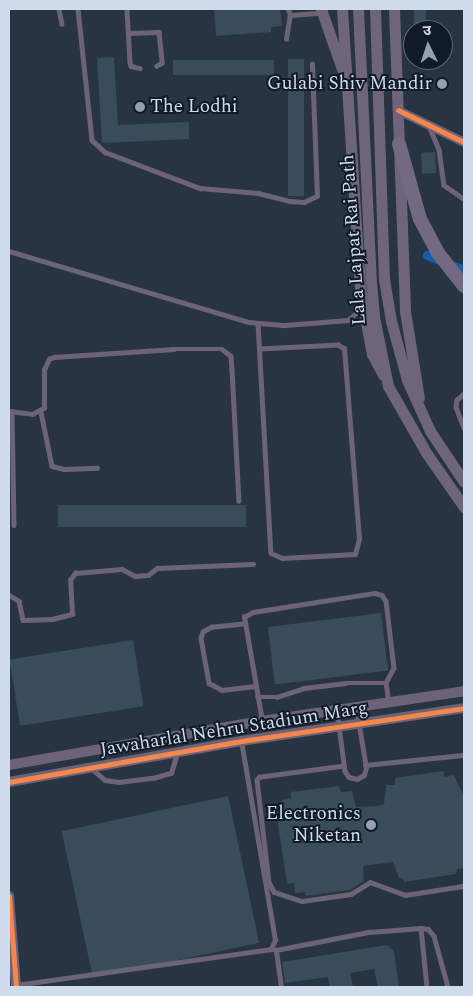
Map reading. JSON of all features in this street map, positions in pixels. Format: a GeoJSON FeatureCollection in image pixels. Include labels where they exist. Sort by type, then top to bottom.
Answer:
{"type":"FeatureCollection","features":[{"type":"Feature","properties":{"kind":"highway"},"geometry":{"type":"LineString","coordinates":[[399,144],[420,219],[452,274],[464,286]]}},
{"type":"Feature","properties":{"kind":"main road"},"geometry":{"type":"LineString","coordinates":[[342,9],[357,210],[362,308],[372,354],[388,386]]}},
{"type":"Feature","properties":{"kind":"main road","name":"Lala Lajpat Rai Path"},"geometry":{"type":"LineString","coordinates":[[358,9],[374,317],[388,386],[427,454],[464,507]]}},
{"type":"Feature","properties":{"kind":"main road","name":"Lala Lajpat Rai Path"},"geometry":{"type":"LineString","coordinates":[[375,9],[384,279],[391,321],[407,380],[430,431],[464,480]]}},
{"type":"Feature","properties":{"kind":"main road"},"geometry":{"type":"LineString","coordinates":[[394,9],[405,310],[420,408]]}},
{"type":"Feature","properties":{"kind":"main road"},"geometry":{"type":"LineString","coordinates":[[395,48],[401,9]]}},
{"type":"Feature","properties":{"kind":"main road"},"geometry":{"type":"LineString","coordinates":[[322,11],[338,54],[350,107]]}},
{"type":"Feature","properties":{"kind":"street"},"geometry":{"type":"LineString","coordinates":[[398,110],[464,142]]}},
{"type":"Feature","properties":{"kind":"street","name":"Jawaharlal Nehru Stadium Marg"},"geometry":{"type":"LineString","coordinates":[[9,765],[262,721],[464,691]]}},
{"type":"Feature","properties":{"kind":"street","name":"Jawaharlal Nehru Stadium Marg"},"geometry":{"type":"LineString","coordinates":[[9,782],[240,740],[464,708]]}},
{"type":"Feature","properties":{"kind":"street"},"geometry":{"type":"LineString","coordinates":[[9,896],[16,986]]}},
{"type":"Feature","properties":{"kind":"lane"},"geometry":{"type":"LineString","coordinates":[[59,9],[62,24]]}},
{"type":"Feature","properties":{"kind":"lane"},"geometry":{"type":"LineString","coordinates":[[78,9],[92,140],[105,152],[200,188],[258,194],[304,202],[317,196],[312,64]]}},
{"type":"Feature","properties":{"kind":"lane"},"geometry":{"type":"LineString","coordinates":[[127,9],[130,62],[132,66],[140,68]]}},
{"type":"Feature","properties":{"kind":"lane"},"geometry":{"type":"LineString","coordinates":[[286,39],[290,15],[288,9]]}},
{"type":"Feature","properties":{"kind":"lane"},"geometry":{"type":"LineString","coordinates":[[290,15],[322,11]]}},
{"type":"Feature","properties":{"kind":"lane"},"geometry":{"type":"LineString","coordinates":[[128,33],[159,32],[162,63],[156,66]]}},
{"type":"Feature","properties":{"kind":"lane"},"geometry":{"type":"LineString","coordinates":[[428,125],[439,150],[444,185],[464,199]]}},
{"type":"Feature","properties":{"kind":"lane"},"geometry":{"type":"LineString","coordinates":[[9,251],[122,286],[258,323],[285,325],[348,320],[362,308]]}},
{"type":"Feature","properties":{"kind":"lane"},"geometry":{"type":"LineString","coordinates":[[258,323],[271,553],[282,558],[356,554],[359,539],[344,349],[338,345],[260,349]]}},
{"type":"Feature","properties":{"kind":"lane"},"geometry":{"type":"LineString","coordinates":[[97,468],[64,469],[52,466],[40,412],[45,402],[46,364],[54,357],[174,349],[222,349],[231,356],[239,501]]}},
{"type":"Feature","properties":{"kind":"lane"},"geometry":{"type":"LineString","coordinates":[[464,394],[457,400],[456,407],[464,428]]}},
{"type":"Feature","properties":{"kind":"lane"},"geometry":{"type":"LineString","coordinates":[[14,525],[10,411],[40,412]]}},
{"type":"Feature","properties":{"kind":"lane"},"geometry":{"type":"LineString","coordinates":[[9,595],[19,601],[23,620],[52,619],[72,614],[70,580],[76,573],[122,569],[135,576],[148,574],[157,568],[253,564]]}},
{"type":"Feature","properties":{"kind":"lane"},"geometry":{"type":"LineString","coordinates":[[262,721],[243,624],[244,617],[253,612],[375,593],[382,595],[386,601],[394,668],[386,683],[389,703]]}},
{"type":"Feature","properties":{"kind":"lane"},"geometry":{"type":"LineString","coordinates":[[243,624],[212,627],[203,632],[201,638],[209,683],[222,690],[255,686]]}},
{"type":"Feature","properties":{"kind":"lane"},"geometry":{"type":"LineString","coordinates":[[257,697],[267,698],[304,688],[346,683],[386,683]]}},
{"type":"Feature","properties":{"kind":"lane"},"geometry":{"type":"LineString","coordinates":[[337,711],[344,766],[347,775],[357,779],[364,776],[366,765],[356,708]]}},
{"type":"Feature","properties":{"kind":"lane"},"geometry":{"type":"LineString","coordinates":[[16,986],[271,949],[275,940],[240,740]]}},
{"type":"Feature","properties":{"kind":"lane"},"geometry":{"type":"LineString","coordinates":[[90,767],[105,780],[119,782],[153,778],[171,773],[176,764],[177,752]]}},
{"type":"Feature","properties":{"kind":"lane"},"geometry":{"type":"LineString","coordinates":[[366,765],[464,755]]}},
{"type":"Feature","properties":{"kind":"lane"},"geometry":{"type":"LineString","coordinates":[[344,766],[257,780],[269,882],[274,892],[302,901],[351,894],[370,882],[405,895],[464,886]]}},
{"type":"Feature","properties":{"kind":"lane"},"geometry":{"type":"LineString","coordinates":[[421,928],[427,987]]}},
{"type":"Feature","properties":{"kind":"lane"},"geometry":{"type":"LineString","coordinates":[[281,987],[276,950],[369,932],[421,928],[428,929],[434,936],[448,987]]}},
{"type":"Feature","properties":{"kind":"building"},"geometry":{"type":"Polygon","coordinates":[[[214,9],[280,9],[282,26],[271,27],[271,32],[216,36],[214,9]]]}},
{"type":"Feature","properties":{"kind":"building"},"geometry":{"type":"Polygon","coordinates":[[[414,9],[426,9],[426,20],[414,20],[414,9]]]}},
{"type":"Feature","properties":{"kind":"building"},"geometry":{"type":"Polygon","coordinates":[[[114,57],[118,125],[189,122],[189,139],[102,143],[97,58],[114,57]]]}},
{"type":"Feature","properties":{"kind":"building"},"geometry":{"type":"Polygon","coordinates":[[[288,59],[304,59],[304,196],[288,196],[288,59]]]}},
{"type":"Feature","properties":{"kind":"building"},"geometry":{"type":"Polygon","coordinates":[[[173,60],[274,60],[274,75],[173,75],[173,60]]]}},
{"type":"Feature","properties":{"kind":"building"},"geometry":{"type":"Polygon","coordinates":[[[435,152],[436,173],[422,174],[421,153],[435,152]]]}},
{"type":"Feature","properties":{"kind":"building"},"geometry":{"type":"Polygon","coordinates":[[[58,505],[246,505],[246,527],[58,527],[58,505]]]}},
{"type":"Feature","properties":{"kind":"building"},"geometry":{"type":"Polygon","coordinates":[[[381,613],[388,671],[275,684],[268,627],[381,613]]]}},
{"type":"Feature","properties":{"kind":"building"},"geometry":{"type":"Polygon","coordinates":[[[133,640],[143,706],[20,726],[10,660],[133,640]]]}},
{"type":"Feature","properties":{"kind":"building","name":"Electronics Niketan"},"geometry":{"type":"Polygon","coordinates":[[[444,771],[444,777],[454,775],[464,797],[464,868],[457,869],[456,874],[404,882],[403,878],[399,878],[393,862],[363,866],[364,881],[350,890],[306,896],[305,892],[295,893],[294,883],[287,884],[276,810],[282,809],[281,800],[291,798],[291,792],[339,786],[341,792],[352,791],[356,807],[378,806],[384,804],[386,785],[395,785],[395,778],[444,771]]]}},
{"type":"Feature","properties":{"kind":"building"},"geometry":{"type":"Polygon","coordinates":[[[228,796],[259,943],[93,978],[62,831],[228,796]]]}},
{"type":"Feature","properties":{"kind":"building"},"geometry":{"type":"Polygon","coordinates":[[[387,945],[394,951],[399,987],[378,987],[374,969],[350,973],[353,987],[330,987],[328,977],[285,983],[282,962],[387,945]]]}},
{"type":"Feature","properties":{"kind":"waterway"},"geometry":{"type":"LineString","coordinates":[[427,255],[464,270]]}},
{"type":"Feature","properties":{"kind":"cycle path"},"geometry":{"type":"LineString","coordinates":[[398,110],[464,142]]}},
{"type":"Feature","properties":{"kind":"cycle path"},"geometry":{"type":"LineString","coordinates":[[9,782],[241,741],[464,708]]}},
{"type":"Feature","properties":{"kind":"cycle path"},"geometry":{"type":"LineString","coordinates":[[9,896],[16,987]]}},
{"type":"Feature","properties":{"kind":"place","name":"Gulabi Shiv Mandir"},"geometry":{"type":"Point","coordinates":[442,84]}},
{"type":"Feature","properties":{"kind":"place","name":"The Lodhi"},"geometry":{"type":"Point","coordinates":[140,107]}},
{"type":"Feature","properties":{"kind":"place","name":"Electronics Niketan"},"geometry":{"type":"Point","coordinates":[371,825]}}]}
